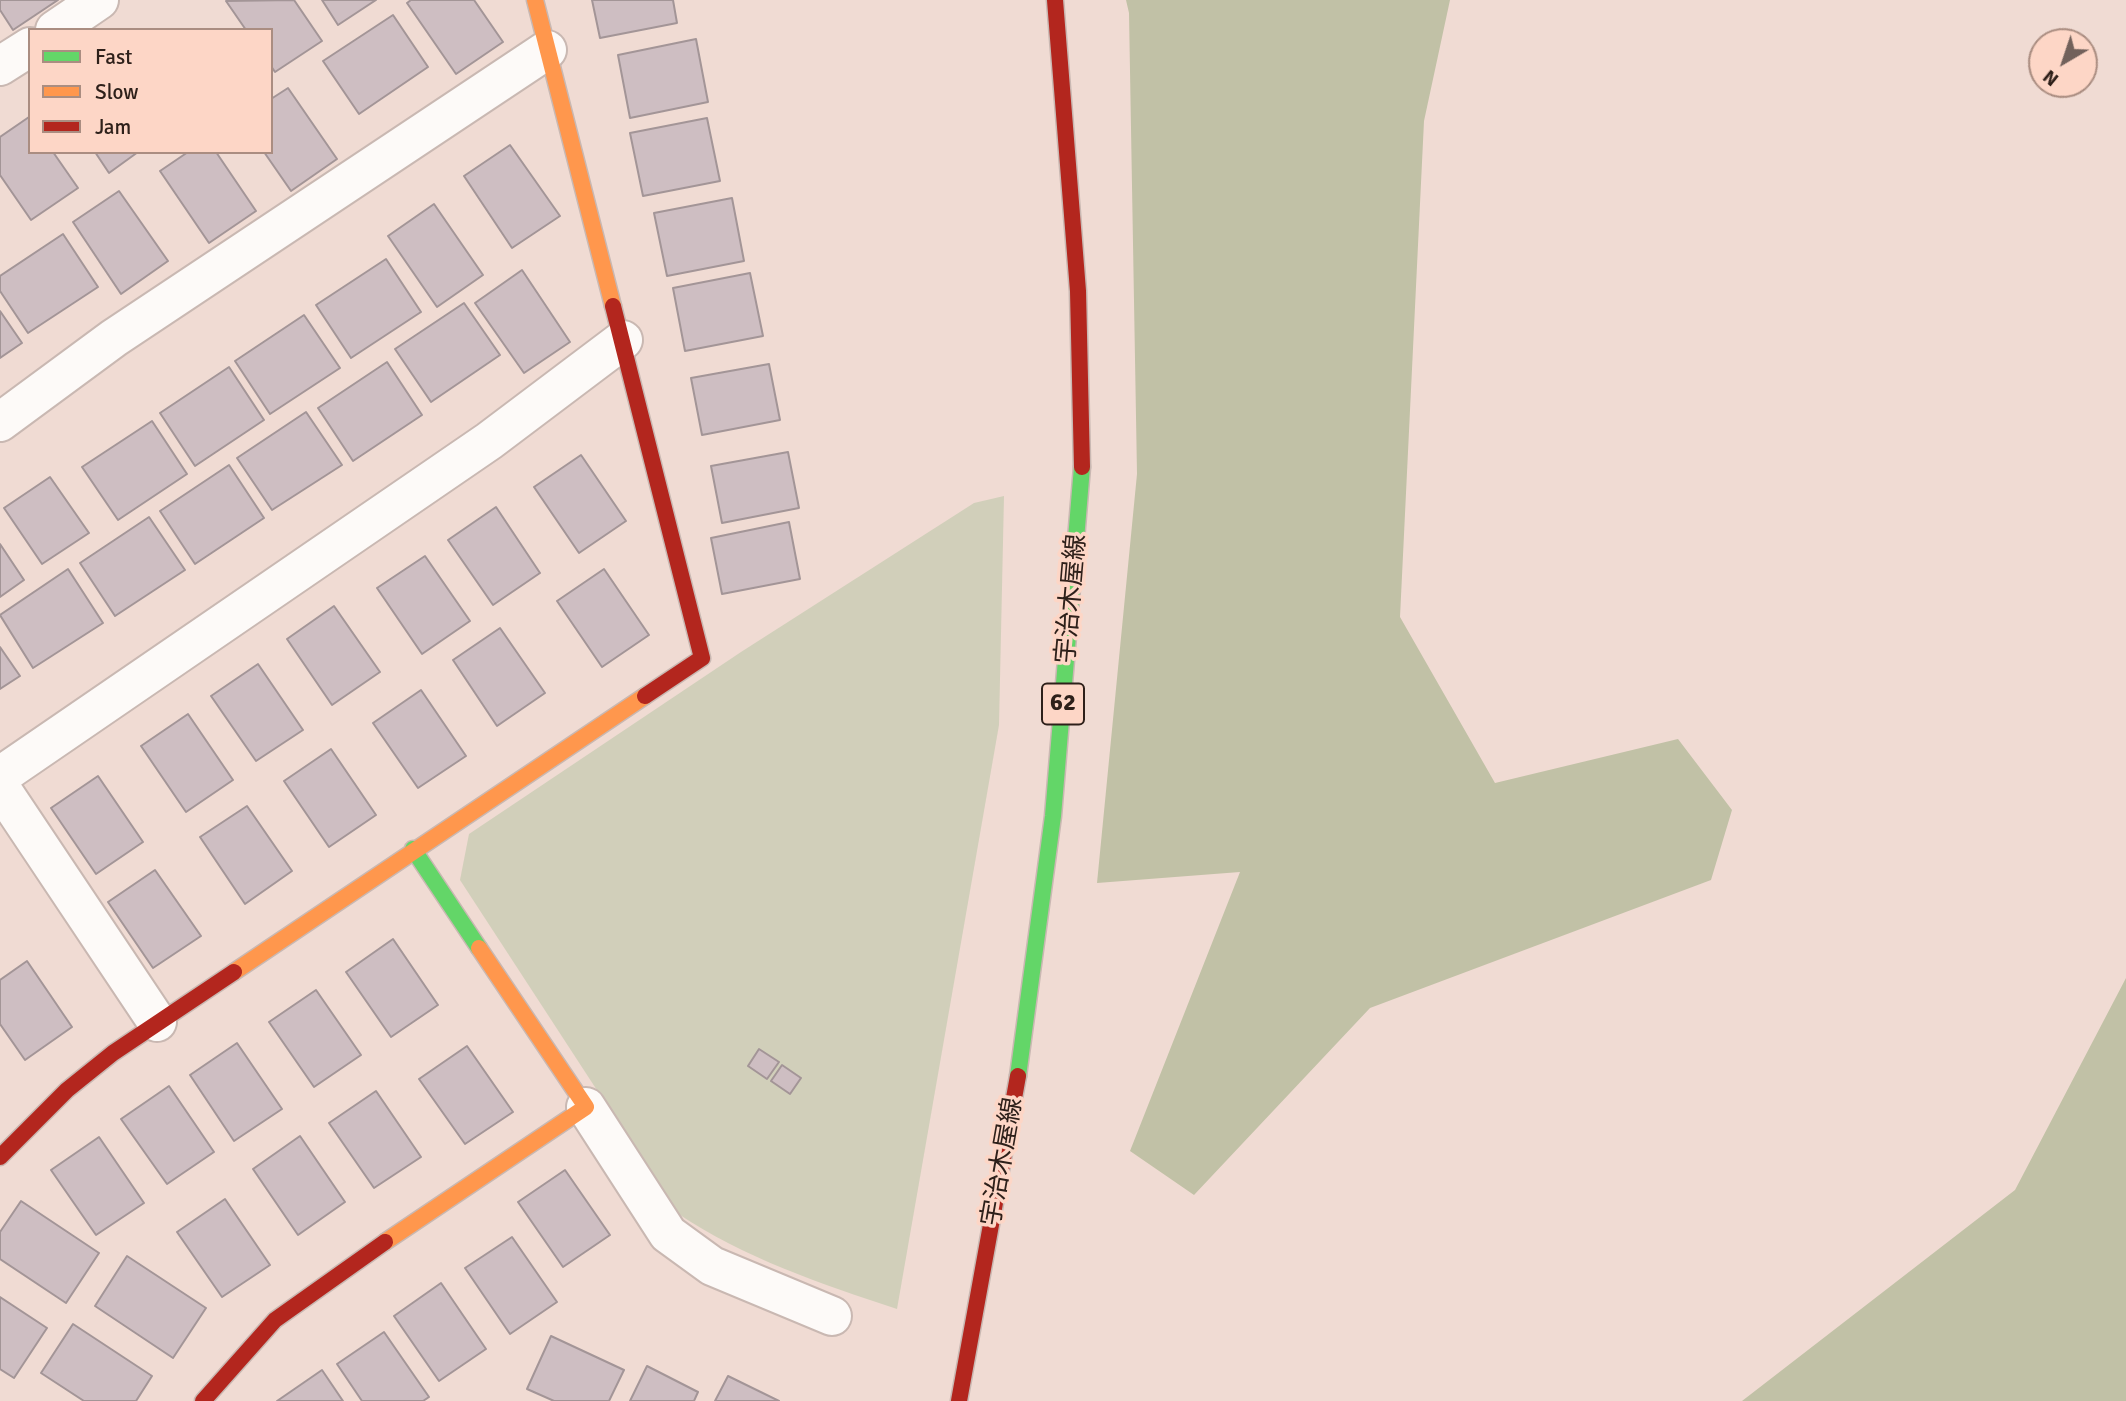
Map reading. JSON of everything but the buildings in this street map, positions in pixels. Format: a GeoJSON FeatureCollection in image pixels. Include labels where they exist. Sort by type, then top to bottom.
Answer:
{"type":"FeatureCollection","features":[{"type":"Feature","properties":{"kind":"street"},"geometry":{"type":"LineString","coordinates":[[58,28],[99,0]]}},
{"type":"Feature","properties":{"kind":"street"},"geometry":{"type":"LineString","coordinates":[[0,1157],[66,1090],[157,1022],[702,658],[535,0]]}},
{"type":"Feature","properties":{"kind":"street","name":"宇治木屋線"},"geometry":{"type":"LineString","coordinates":[[959,1401],[1016,1093],[1052,830],[1082,481],[1078,290],[1055,0]]}},
{"type":"Feature","properties":{"kind":"street"},"geometry":{"type":"LineString","coordinates":[[0,66],[28,48]]}},
{"type":"Feature","properties":{"kind":"street"},"geometry":{"type":"LineString","coordinates":[[0,422],[114,338],[547,50]]}},
{"type":"Feature","properties":{"kind":"street"},"geometry":{"type":"LineString","coordinates":[[0,776],[489,441],[622,340]]}},
{"type":"Feature","properties":{"kind":"street"},"geometry":{"type":"LineString","coordinates":[[0,787],[157,1022]]}},
{"type":"Feature","properties":{"kind":"street"},"geometry":{"type":"LineString","coordinates":[[413,849],[668,1234],[712,1266],[832,1316]]}},
{"type":"Feature","properties":{"kind":"street"},"geometry":{"type":"LineString","coordinates":[[203,1401],[275,1320],[315,1289],[586,1107]]}},
{"type":"Feature","properties":{"kind":"shaded area"},"geometry":{"type":"Polygon","coordinates":[[[1004,496],[999,725],[897,1309],[812,1280],[756,1257],[677,1213],[460,880],[469,834],[741,652],[974,503],[1004,496]]]}},
{"type":"Feature","properties":{"kind":"green space"},"geometry":{"type":"Polygon","coordinates":[[[1126,0],[1450,0],[1424,121],[1400,617],[1495,783],[1678,739],[1732,810],[1711,880],[1370,1008],[1194,1195],[1130,1151],[1240,872],[1097,883],[1137,474],[1129,13],[1126,0]]]}},
{"type":"Feature","properties":{"kind":"green space"},"geometry":{"type":"Polygon","coordinates":[[[2126,978],[2126,1401],[1742,1401],[2015,1190],[2126,978]]]}},
{"type":"Feature","properties":{"kind":"traffic: fast"},"geometry":{"type":"LineString","coordinates":[[1018,1076],[1053,816],[1082,467]]}},
{"type":"Feature","properties":{"kind":"traffic: fast"},"geometry":{"type":"LineString","coordinates":[[413,849],[479,948]]}},
{"type":"Feature","properties":{"kind":"traffic: slow"},"geometry":{"type":"LineString","coordinates":[[535,0],[613,306]]}},
{"type":"Feature","properties":{"kind":"traffic: slow"},"geometry":{"type":"LineString","coordinates":[[234,972],[645,696]]}},
{"type":"Feature","properties":{"kind":"traffic: slow"},"geometry":{"type":"LineString","coordinates":[[385,1242],[586,1107],[479,948]]}},
{"type":"Feature","properties":{"kind":"traffic: jam"},"geometry":{"type":"LineString","coordinates":[[1055,0],[1078,291],[1082,467]]}},
{"type":"Feature","properties":{"kind":"traffic: jam"},"geometry":{"type":"LineString","coordinates":[[613,306],[702,658],[645,696]]}},
{"type":"Feature","properties":{"kind":"traffic: jam"},"geometry":{"type":"LineString","coordinates":[[0,1157],[67,1090],[113,1053],[234,972]]}},
{"type":"Feature","properties":{"kind":"traffic: jam"},"geometry":{"type":"LineString","coordinates":[[959,1401],[1018,1076]]}},
{"type":"Feature","properties":{"kind":"traffic: jam"},"geometry":{"type":"LineString","coordinates":[[203,1401],[275,1320],[385,1242]]}}]}
